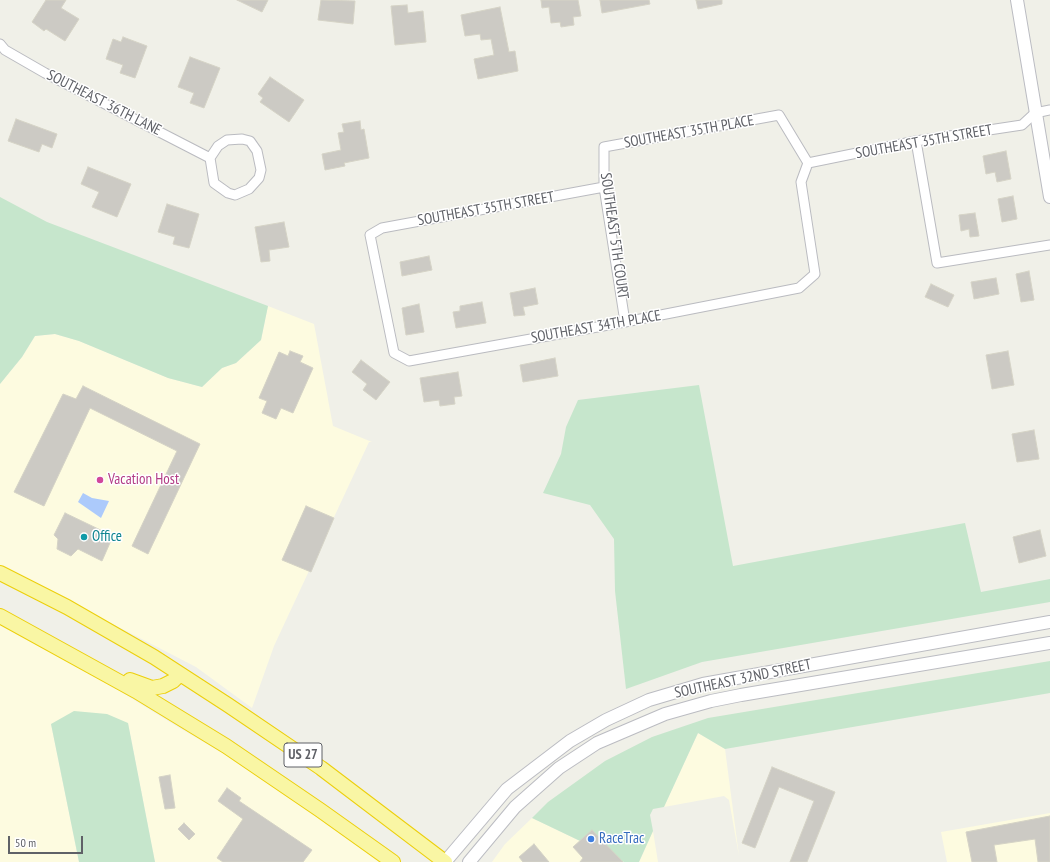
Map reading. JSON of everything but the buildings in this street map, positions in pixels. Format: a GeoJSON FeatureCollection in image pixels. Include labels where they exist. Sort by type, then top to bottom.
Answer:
{"type":"FeatureCollection","features":[{"type":"Feature","properties":{"kind":"highway","name":"US 27"},"geometry":{"type":"LineString","coordinates":[[0,573],[67,607],[180,674],[295,749],[364,799],[445,862]]}},
{"type":"Feature","properties":{"kind":"highway","name":"US 27"},"geometry":{"type":"LineString","coordinates":[[0,616],[136,691],[226,746],[393,862]]}},
{"type":"Feature","properties":{"kind":"highway"},"geometry":{"type":"LineString","coordinates":[[75,656],[104,665],[135,682],[152,688],[163,686],[173,681],[180,674]]}},
{"type":"Feature","properties":{"kind":"main road"},"geometry":{"type":"LineString","coordinates":[[1017,0],[1050,197]]}},
{"type":"Feature","properties":{"kind":"main road","name":"SOUTHEAST 32ND STREET"},"geometry":{"type":"LineString","coordinates":[[445,862],[507,789],[570,741],[606,720],[649,700],[703,684],[1050,622]]}},
{"type":"Feature","properties":{"kind":"main road","name":"SOUTHEAST 32ND STREET"},"geometry":{"type":"LineString","coordinates":[[469,862],[515,806],[559,768],[598,743],[665,714],[711,701],[741,695],[1050,643]]}},
{"type":"Feature","properties":{"kind":"street","name":"SOUTHEAST 36TH LANE"},"geometry":{"type":"LineString","coordinates":[[0,44],[5,50],[45,73],[210,158]]}},
{"type":"Feature","properties":{"kind":"street"},"geometry":{"type":"LineString","coordinates":[[1035,113],[1050,110]]}},
{"type":"Feature","properties":{"kind":"street","name":"SOUTHEAST 35TH STREET"},"geometry":{"type":"LineString","coordinates":[[808,163],[916,141],[1022,125],[1035,113]]}},
{"type":"Feature","properties":{"kind":"street","name":"SOUTHEAST 35TH PLACE"},"geometry":{"type":"LineString","coordinates":[[604,149],[604,147],[779,115],[808,163]]}},
{"type":"Feature","properties":{"kind":"street"},"geometry":{"type":"LineString","coordinates":[[242,139],[250,141],[257,151],[260,161],[260,178],[249,189],[235,195],[228,193],[214,183],[210,158],[218,146],[228,140],[242,139]]}},
{"type":"Feature","properties":{"kind":"street"},"geometry":{"type":"LineString","coordinates":[[916,141],[937,263],[1050,245]]}},
{"type":"Feature","properties":{"kind":"street","name":"SOUTHEAST 5TH COURT"},"geometry":{"type":"LineString","coordinates":[[604,149],[604,187],[625,322]]}},
{"type":"Feature","properties":{"kind":"street","name":"SOUTHEAST 34TH PLACE"},"geometry":{"type":"LineString","coordinates":[[394,353],[409,361],[625,322],[799,288],[815,274],[801,182],[808,163]]}},
{"type":"Feature","properties":{"kind":"street","name":"SOUTHEAST 35TH STREET"},"geometry":{"type":"LineString","coordinates":[[394,353],[370,235],[382,228],[604,187]]}},
{"type":"Feature","properties":{"kind":"shaded area"},"geometry":{"type":"Polygon","coordinates":[[[268,306],[314,324],[333,426],[372,442],[369,442],[274,646],[252,708],[196,667],[0,566],[0,384],[22,357],[35,336],[55,334],[79,341],[168,378],[202,387],[222,368],[236,363],[261,340],[268,306]]]}},
{"type":"Feature","properties":{"kind":"shaded area"},"geometry":{"type":"Polygon","coordinates":[[[0,625],[71,661],[178,727],[255,772],[384,862],[155,862],[128,723],[51,724],[79,862],[0,862],[0,625]]]}},
{"type":"Feature","properties":{"kind":"shaded area"},"geometry":{"type":"Polygon","coordinates":[[[698,733],[725,749],[739,856],[729,800],[724,796],[664,807],[698,733]]]}},
{"type":"Feature","properties":{"kind":"shaded area"},"geometry":{"type":"Polygon","coordinates":[[[1050,813],[1050,862],[947,862],[941,832],[1050,813]]]}},
{"type":"Feature","properties":{"kind":"shaded area"},"geometry":{"type":"Polygon","coordinates":[[[532,818],[624,862],[492,862],[505,844],[532,818]]]}},
{"type":"Feature","properties":{"kind":"shaded area"},"geometry":{"type":"Polygon","coordinates":[[[653,831],[658,862],[639,862],[653,831]]]}},
{"type":"Feature","properties":{"kind":"green space"},"geometry":{"type":"Polygon","coordinates":[[[0,197],[47,222],[268,306],[261,340],[236,363],[222,368],[202,387],[168,378],[79,341],[55,334],[35,336],[22,357],[0,384],[0,197]]]}},
{"type":"Feature","properties":{"kind":"green space"},"geometry":{"type":"Polygon","coordinates":[[[699,385],[733,566],[965,523],[981,592],[1050,579],[1050,602],[702,662],[626,689],[615,591],[614,539],[590,505],[543,493],[561,454],[566,427],[578,400],[699,385]]]}},
{"type":"Feature","properties":{"kind":"green space"},"geometry":{"type":"Polygon","coordinates":[[[1050,661],[1050,693],[725,749],[698,733],[664,807],[653,809],[650,815],[653,831],[639,862],[624,862],[532,818],[548,802],[605,761],[652,737],[708,718],[1050,661]]]}},
{"type":"Feature","properties":{"kind":"green space"},"geometry":{"type":"Polygon","coordinates":[[[74,711],[107,714],[128,723],[155,862],[79,862],[51,724],[74,711]]]}},
{"type":"Feature","properties":{"kind":"water"},"geometry":{"type":"Polygon","coordinates":[[[83,493],[92,498],[109,501],[101,518],[78,502],[83,493]]]}},
{"type":"Feature","properties":{"kind":"place","name":"Vacation Host"},"geometry":{"type":"Point","coordinates":[100,480]}},
{"type":"Feature","properties":{"kind":"place","name":"Office"},"geometry":{"type":"Point","coordinates":[84,537]}},
{"type":"Feature","properties":{"kind":"place","name":"RaceTrac"},"geometry":{"type":"Point","coordinates":[591,839]}}]}
